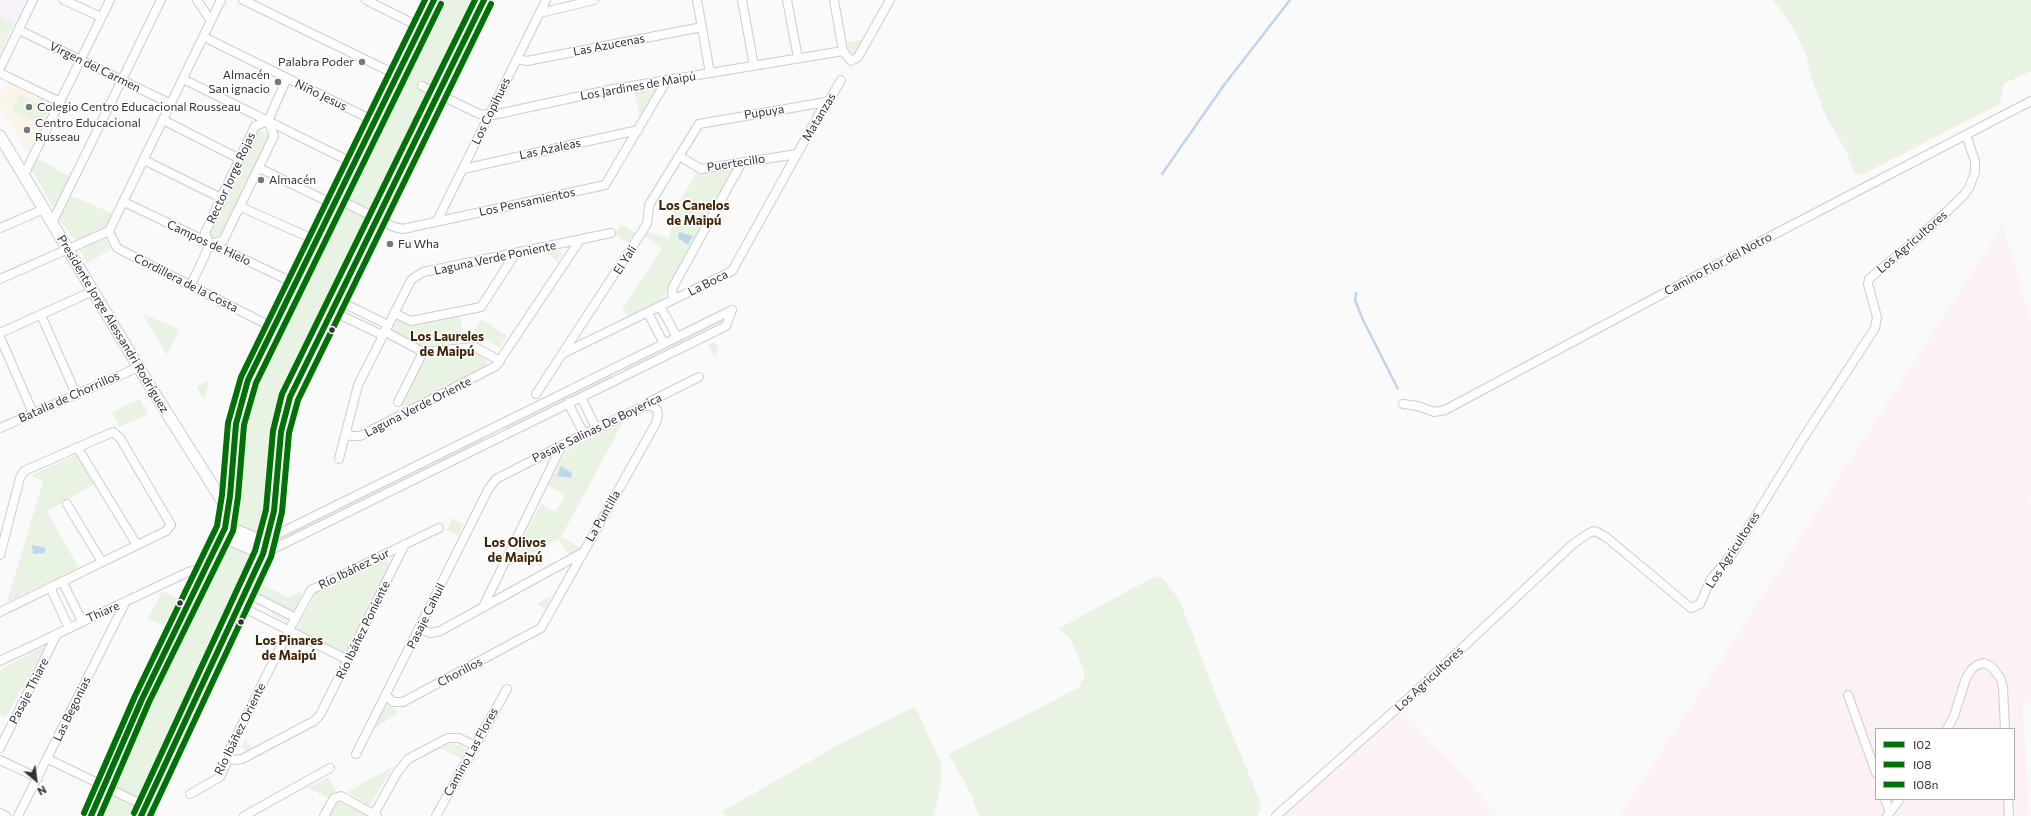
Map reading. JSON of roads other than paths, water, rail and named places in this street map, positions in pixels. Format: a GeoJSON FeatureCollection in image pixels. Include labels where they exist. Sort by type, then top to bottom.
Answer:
{"type":"FeatureCollection","features":[{"type":"Feature","properties":{"kind":"street"},"geometry":{"type":"LineString","coordinates":[[0,68],[33,0]]}},
{"type":"Feature","properties":{"kind":"street"},"geometry":{"type":"LineString","coordinates":[[64,0],[101,17]]}},
{"type":"Feature","properties":{"kind":"street"},"geometry":{"type":"LineString","coordinates":[[24,175],[110,0]]}},
{"type":"Feature","properties":{"kind":"street"},"geometry":{"type":"LineString","coordinates":[[52,223],[161,0]]}},
{"type":"Feature","properties":{"kind":"street"},"geometry":{"type":"LineString","coordinates":[[197,0],[211,21]]}},
{"type":"Feature","properties":{"kind":"street"},"geometry":{"type":"LineString","coordinates":[[0,279],[109,231],[221,0]]}},
{"type":"Feature","properties":{"kind":"street"},"geometry":{"type":"LineString","coordinates":[[244,0],[397,75]]}},
{"type":"Feature","properties":{"kind":"street"},"geometry":{"type":"LineString","coordinates":[[366,0],[377,2],[420,27]]}},
{"type":"Feature","properties":{"kind":"street"},"geometry":{"type":"LineString","coordinates":[[91,816],[142,699],[208,567],[223,532],[228,510],[236,424],[241,401],[248,380],[272,327],[434,0]]}},
{"type":"Feature","properties":{"kind":"street"},"geometry":{"type":"LineString","coordinates":[[141,816],[263,554],[268,539],[275,505],[281,432],[286,408],[295,386],[484,0]]}},
{"type":"Feature","properties":{"kind":"street","name":"Los Copihues"},"geometry":{"type":"LineString","coordinates":[[437,221],[546,0]]}},
{"type":"Feature","properties":{"kind":"street"},"geometry":{"type":"LineString","coordinates":[[540,13],[594,0]]}},
{"type":"Feature","properties":{"kind":"street"},"geometry":{"type":"LineString","coordinates":[[697,0],[710,73]]}},
{"type":"Feature","properties":{"kind":"street"},"geometry":{"type":"LineString","coordinates":[[742,0],[754,66]]}},
{"type":"Feature","properties":{"kind":"street"},"geometry":{"type":"LineString","coordinates":[[787,0],[798,58]]}},
{"type":"Feature","properties":{"kind":"street"},"geometry":{"type":"LineString","coordinates":[[834,0],[843,51],[850,62],[858,57],[890,0]]}},
{"type":"Feature","properties":{"kind":"street"},"geometry":{"type":"LineString","coordinates":[[881,0],[884,12]]}},
{"type":"Feature","properties":{"kind":"street","name":"Las Azucenas"},"geometry":{"type":"LineString","coordinates":[[517,59],[528,61],[702,27]]}},
{"type":"Feature","properties":{"kind":"street","name":"Virgen del Carmen"},"geometry":{"type":"LineString","coordinates":[[19,30],[171,104]]}},
{"type":"Feature","properties":{"kind":"street","name":"Niño Jesus"},"geometry":{"type":"LineString","coordinates":[[204,37],[374,121]]}},
{"type":"Feature","properties":{"kind":"street","name":"Los Jardines de Maipú"},"geometry":{"type":"LineString","coordinates":[[422,86],[479,114],[489,115],[613,89],[843,51]]}},
{"type":"Feature","properties":{"kind":"street"},"geometry":{"type":"LineString","coordinates":[[0,73],[60,102]]}},
{"type":"Feature","properties":{"kind":"street","name":"Rector Jorge Rojas"},"geometry":{"type":"LineString","coordinates":[[192,285],[210,244],[205,233],[221,198],[255,126],[268,121],[287,78]]}},
{"type":"Feature","properties":{"kind":"street"},"geometry":{"type":"LineString","coordinates":[[183,79],[353,163]]}},
{"type":"Feature","properties":{"kind":"street","name":"Los Pensamientos"},"geometry":{"type":"LineString","coordinates":[[260,168],[400,229],[605,185],[667,80]]}},
{"type":"Feature","properties":{"kind":"street","name":"Matanzas"},"geometry":{"type":"LineString","coordinates":[[797,154],[826,102],[830,99],[841,80]]}},
{"type":"Feature","properties":{"kind":"street","name":"Camino Flor del Notro"},"geometry":{"type":"LineString","coordinates":[[1403,404],[1418,406],[1434,412],[1445,410],[1771,236],[2031,101]]}},
{"type":"Feature","properties":{"kind":"street","name":"Pupuya"},"geometry":{"type":"LineString","coordinates":[[703,122],[826,102]]}},
{"type":"Feature","properties":{"kind":"street"},"geometry":{"type":"LineString","coordinates":[[163,120],[240,159]]}},
{"type":"Feature","properties":{"kind":"street"},"geometry":{"type":"LineString","coordinates":[[210,244],[224,241],[260,168],[274,136],[268,121]]}},
{"type":"Feature","properties":{"kind":"street","name":"El Yali"},"geometry":{"type":"LineString","coordinates":[[536,394],[647,224],[649,205],[696,127],[703,122]]}},
{"type":"Feature","properties":{"kind":"street","name":"Las Azaleas"},"geometry":{"type":"LineString","coordinates":[[463,169],[638,130]]}},
{"type":"Feature","properties":{"kind":"street","name":"Los Agricultores"},"geometry":{"type":"LineString","coordinates":[[1276,816],[1411,696],[1574,544],[1589,533],[1595,531],[1606,537],[1691,608],[1700,604],[1711,579],[1733,553],[1802,440],[1875,328],[1877,317],[1868,284],[1869,279],[1924,233],[1963,196],[1969,188],[1974,178],[1975,166],[1966,135]]}},
{"type":"Feature","properties":{"kind":"street","name":"Presidente Jorge Alessandri Rodríguez"},"geometry":{"type":"LineString","coordinates":[[0,136],[139,367],[228,510]]}},
{"type":"Feature","properties":{"kind":"street","name":"Puertecillo"},"geometry":{"type":"LineString","coordinates":[[679,156],[701,169],[797,154]]}},
{"type":"Feature","properties":{"kind":"street","name":"La Boca"},"geometry":{"type":"LineString","coordinates":[[563,353],[648,313],[726,274],[736,267],[797,154]]}},
{"type":"Feature","properties":{"kind":"street"},"geometry":{"type":"LineString","coordinates":[[144,160],[221,198]]}},
{"type":"Feature","properties":{"kind":"street"},"geometry":{"type":"LineString","coordinates":[[674,300],[672,295],[673,287],[742,162]]}},
{"type":"Feature","properties":{"kind":"street","name":"Campos de Hielo"},"geometry":{"type":"LineString","coordinates":[[124,202],[294,283]]}},
{"type":"Feature","properties":{"kind":"street"},"geometry":{"type":"LineString","coordinates":[[241,207],[315,240]]}},
{"type":"Feature","properties":{"kind":"street"},"geometry":{"type":"LineString","coordinates":[[0,228],[44,209]]}},
{"type":"Feature","properties":{"kind":"street","name":"Cordillera de la Costa"},"geometry":{"type":"LineString","coordinates":[[109,231],[117,248],[272,327]]}},
{"type":"Feature","properties":{"kind":"street","name":"Laguna Verde Poniente"},"geometry":{"type":"LineString","coordinates":[[411,280],[422,272],[611,233]]}},
{"type":"Feature","properties":{"kind":"street","name":"Laguna Verde Poniente"},"geometry":{"type":"LineString","coordinates":[[490,370],[500,360],[580,240]]}},
{"type":"Feature","properties":{"kind":"street"},"geometry":{"type":"LineString","coordinates":[[394,313],[410,321],[481,307],[515,254]]}},
{"type":"Feature","properties":{"kind":"street","name":"Laguna Verde Oriente"},"geometry":{"type":"LineString","coordinates":[[339,459],[358,385],[411,280]]}},
{"type":"Feature","properties":{"kind":"street"},"geometry":{"type":"LineString","coordinates":[[0,333],[93,291]]}},
{"type":"Feature","properties":{"kind":"street"},"geometry":{"type":"LineString","coordinates":[[337,300],[423,352],[475,347],[500,360]]}},
{"type":"Feature","properties":{"kind":"street"},"geometry":{"type":"LineString","coordinates":[[660,306],[677,337]]}},
{"type":"Feature","properties":{"kind":"street"},"geometry":{"type":"LineString","coordinates":[[223,532],[238,531],[259,540],[268,539],[732,310],[726,326],[263,554]]}},
{"type":"Feature","properties":{"kind":"street"},"geometry":{"type":"LineString","coordinates":[[332,311],[385,330]]}},
{"type":"Feature","properties":{"kind":"street"},"geometry":{"type":"LineString","coordinates":[[648,313],[664,344]]}},
{"type":"Feature","properties":{"kind":"street"},"geometry":{"type":"LineString","coordinates":[[41,314],[76,394]]}},
{"type":"Feature","properties":{"kind":"street"},"geometry":{"type":"LineString","coordinates":[[0,337],[33,413]]}},
{"type":"Feature","properties":{"kind":"street"},"geometry":{"type":"LineString","coordinates":[[398,402],[423,352]]}},
{"type":"Feature","properties":{"kind":"street","name":"Batalla de Chorrillos"},"geometry":{"type":"LineString","coordinates":[[0,428],[139,367]]}},
{"type":"Feature","properties":{"kind":"street"},"geometry":{"type":"LineString","coordinates":[[616,367],[621,378]]}},
{"type":"Feature","properties":{"kind":"street","name":"Laguna Verde Oriente"},"geometry":{"type":"LineString","coordinates":[[347,432],[351,436],[360,436],[490,370]]}},
{"type":"Feature","properties":{"kind":"street","name":"Pasaje Salinas De Boyerica"},"geometry":{"type":"LineString","coordinates":[[496,479],[596,428],[645,406],[651,401],[698,377]]}},
{"type":"Feature","properties":{"kind":"street"},"geometry":{"type":"LineString","coordinates":[[581,397],[596,428]]}},
{"type":"Feature","properties":{"kind":"street"},"geometry":{"type":"LineString","coordinates":[[568,403],[584,434]]}},
{"type":"Feature","properties":{"kind":"street","name":"La Puntilla"},"geometry":{"type":"LineString","coordinates":[[535,632],[544,623],[656,423],[658,415],[657,410],[652,406],[645,406]]}},
{"type":"Feature","properties":{"kind":"street"},"geometry":{"type":"LineString","coordinates":[[492,428],[497,438]]}},
{"type":"Feature","properties":{"kind":"street"},"geometry":{"type":"LineString","coordinates":[[0,555],[22,474],[29,468],[113,432],[120,438],[171,525],[166,531],[0,612]]}},
{"type":"Feature","properties":{"kind":"street"},"geometry":{"type":"LineString","coordinates":[[483,607],[562,446]]}},
{"type":"Feature","properties":{"kind":"street"},"geometry":{"type":"LineString","coordinates":[[77,447],[137,545]]}},
{"type":"Feature","properties":{"kind":"street","name":"Pasaje Cahuil"},"geometry":{"type":"LineString","coordinates":[[356,754],[420,629],[488,490],[496,479]]}},
{"type":"Feature","properties":{"kind":"street"},"geometry":{"type":"LineString","coordinates":[[66,504],[102,562]]}},
{"type":"Feature","properties":{"kind":"street","name":"Río Ibáñez Sur"},"geometry":{"type":"LineString","coordinates":[[289,630],[311,590],[439,528]]}},
{"type":"Feature","properties":{"kind":"street"},"geometry":{"type":"LineString","coordinates":[[223,532],[263,554]]}},
{"type":"Feature","properties":{"kind":"street","name":"Río Ibáñez Poniente"},"geometry":{"type":"LineString","coordinates":[[229,758],[235,760],[242,759],[314,721],[320,715],[405,544]]}},
{"type":"Feature","properties":{"kind":"street"},"geometry":{"type":"LineString","coordinates":[[420,629],[434,633],[582,553]]}},
{"type":"Feature","properties":{"kind":"street","name":"Thiare"},"geometry":{"type":"LineString","coordinates":[[0,661],[188,572],[208,567]]}},
{"type":"Feature","properties":{"kind":"street"},"geometry":{"type":"LineString","coordinates":[[62,581],[82,621]]}},
{"type":"Feature","properties":{"kind":"street"},"geometry":{"type":"LineString","coordinates":[[50,587],[69,628]]}},
{"type":"Feature","properties":{"kind":"street"},"geometry":{"type":"LineString","coordinates":[[245,592],[296,618]]}},
{"type":"Feature","properties":{"kind":"street","name":"Las Begonias"},"geometry":{"type":"LineString","coordinates":[[18,816],[126,602]]}},
{"type":"Feature","properties":{"kind":"street"},"geometry":{"type":"LineString","coordinates":[[238,605],[348,660]]}},
{"type":"Feature","properties":{"kind":"street","name":"Río Ibáñez Oriente"},"geometry":{"type":"LineString","coordinates":[[190,794],[220,777],[229,758],[229,751],[289,630]]}},
{"type":"Feature","properties":{"kind":"street","name":"Chorillos"},"geometry":{"type":"LineString","coordinates":[[386,695],[393,702],[403,702],[535,632]]}},
{"type":"Feature","properties":{"kind":"street","name":"Pasaje Thiare"},"geometry":{"type":"LineString","coordinates":[[0,748],[57,634]]}},
{"type":"Feature","properties":{"kind":"street"},"geometry":{"type":"LineString","coordinates":[[1947,728],[1966,678],[1972,669],[1977,665],[1984,664],[1991,666],[2001,679],[2003,688],[2005,728]]}},
{"type":"Feature","properties":{"kind":"street","name":"Camino Las Flores"},"geometry":{"type":"LineString","coordinates":[[436,816],[506,689]]}},
{"type":"Feature","properties":{"kind":"street"},"geometry":{"type":"LineString","coordinates":[[1848,695],[1875,770]]}},
{"type":"Feature","properties":{"kind":"street"},"geometry":{"type":"LineString","coordinates":[[324,816],[334,798],[341,796],[375,815],[397,773],[408,759],[448,738],[458,738],[475,746]]}},
{"type":"Feature","properties":{"kind":"street"},"geometry":{"type":"LineString","coordinates":[[48,759],[146,806]]}},
{"type":"Feature","properties":{"kind":"street"},"geometry":{"type":"LineString","coordinates":[[0,760],[38,778]]}},
{"type":"Feature","properties":{"kind":"street"},"geometry":{"type":"LineString","coordinates":[[244,816],[330,768]]}},
{"type":"Feature","properties":{"kind":"street"},"geometry":{"type":"LineString","coordinates":[[1885,800],[1889,814]]}},
{"type":"Feature","properties":{"kind":"street"},"geometry":{"type":"LineString","coordinates":[[1889,814],[1899,800]]}},
{"type":"Feature","properties":{"kind":"street"},"geometry":{"type":"LineString","coordinates":[[2008,800],[2009,816]]}},
{"type":"Feature","properties":{"kind":"street"},"geometry":{"type":"LineString","coordinates":[[0,813],[6,816]]}},
{"type":"Feature","properties":{"kind":"water"},"geometry":{"type":"Polygon","coordinates":[[[679,232],[693,236],[688,245],[678,238],[679,232]]]}},
{"type":"Feature","properties":{"kind":"water"},"geometry":{"type":"Polygon","coordinates":[[[561,466],[572,473],[571,478],[557,476],[561,466]]]}},
{"type":"Feature","properties":{"kind":"water"},"geometry":{"type":"Polygon","coordinates":[[[32,545],[46,548],[44,553],[33,554],[32,545]]]}},
{"type":"Feature","properties":{"kind":"waterway"},"geometry":{"type":"LineString","coordinates":[[1162,174],[1224,85],[1290,0]]}},
{"type":"Feature","properties":{"kind":"waterway"},"geometry":{"type":"LineString","coordinates":[[1356,293],[1355,300],[1363,320],[1398,389]]}},
{"type":"Feature","properties":{"kind":"place","name":"Palabra Poder"},"geometry":{"type":"Point","coordinates":[362,62]}},
{"type":"Feature","properties":{"kind":"place","name":"Almacén San ignacio"},"geometry":{"type":"Point","coordinates":[278,82]}},
{"type":"Feature","properties":{"kind":"place","name":"Colegio Centro Educacional Rousseau"},"geometry":{"type":"Point","coordinates":[29,107]}},
{"type":"Feature","properties":{"kind":"place","name":"Centro Educacional Russeau"},"geometry":{"type":"Point","coordinates":[27,130]}},
{"type":"Feature","properties":{"kind":"place","name":"Almacén"},"geometry":{"type":"Point","coordinates":[261,180]}},
{"type":"Feature","properties":{"kind":"place","name":"Fu Wha"},"geometry":{"type":"Point","coordinates":[390,244]}},
{"type":"Feature","properties":{"kind":"district","name":"Los Canelos de Maipú"},"geometry":{"type":"Point","coordinates":[694,214]}},
{"type":"Feature","properties":{"kind":"district","name":"Los Laureles de Maipú"},"geometry":{"type":"Point","coordinates":[447,344]}},
{"type":"Feature","properties":{"kind":"district","name":"Los Olivos de Maipú"},"geometry":{"type":"Point","coordinates":[515,550]}},
{"type":"Feature","properties":{"kind":"district","name":"Los Pinares de Maipú"},"geometry":{"type":"Point","coordinates":[289,648]}}]}
